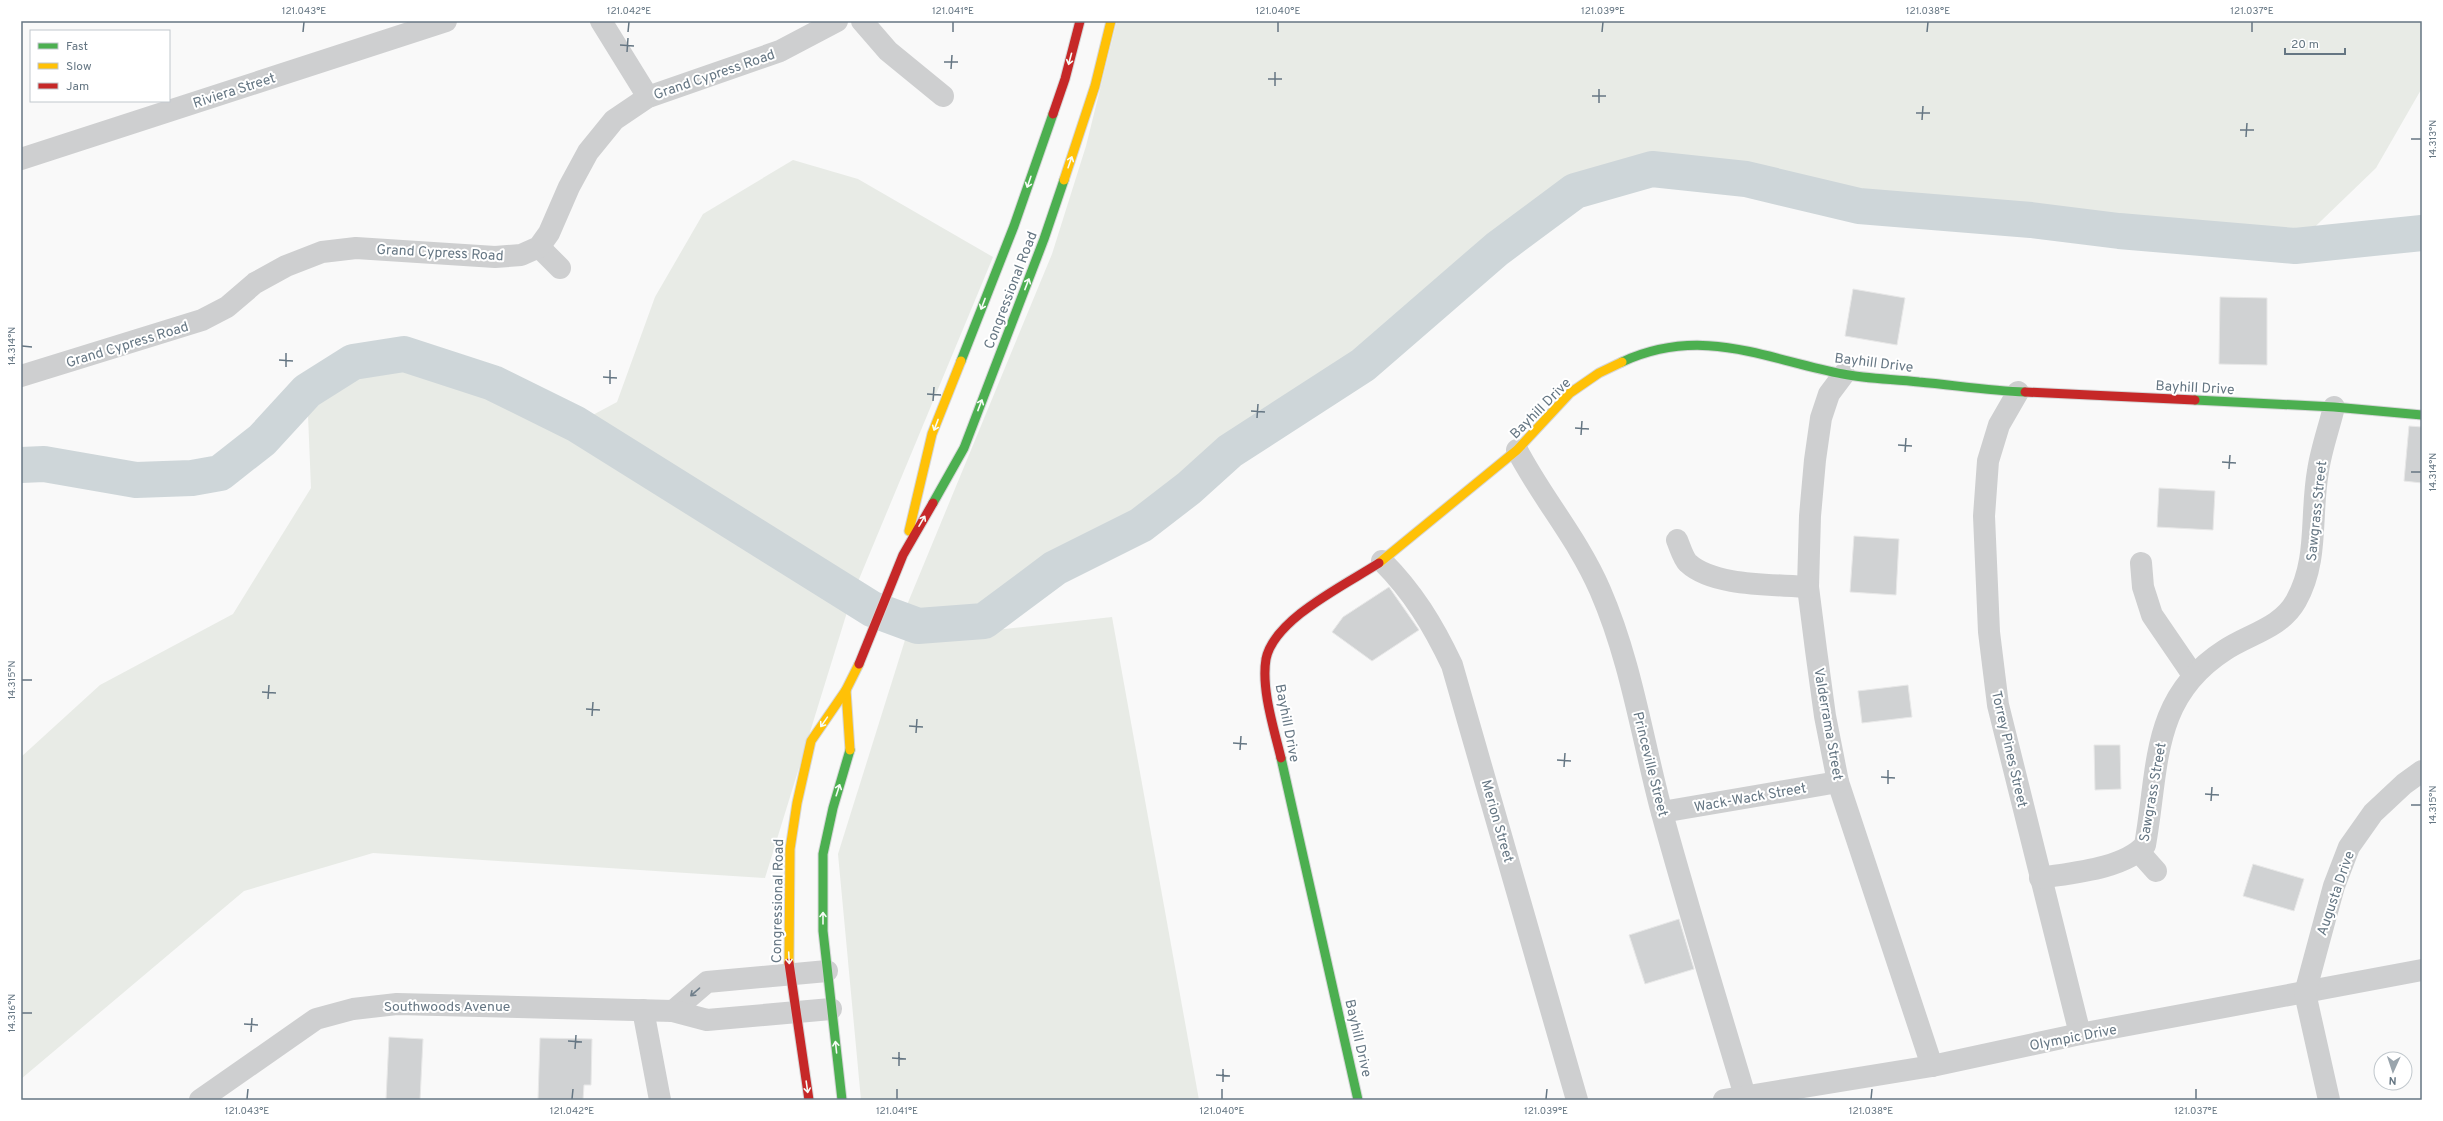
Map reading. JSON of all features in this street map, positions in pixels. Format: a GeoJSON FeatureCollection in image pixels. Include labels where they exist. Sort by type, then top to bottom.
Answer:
{"type":"FeatureCollection","features":[{"type":"Feature","properties":{"kind":"main road","name":"Congressional Road"},"geometry":{"type":"LineString","coordinates":[[809,1100],[790,975],[788,934],[790,849],[797,803],[811,741],[846,690],[869,642],[901,558],[932,434],[1014,226],[1065,79],[1080,21]]}},
{"type":"Feature","properties":{"kind":"main road","name":"Congressional Road"},"geometry":{"type":"LineString","coordinates":[[901,558],[964,448],[1044,239],[1095,86],[1111,21]]}},
{"type":"Feature","properties":{"kind":"main road","name":"Bayhill Drive"},"geometry":{"type":"LineString","coordinates":[[1358,1100],[1267,698],[1265,676],[1266,660],[1273,640],[1292,619],[1382,561],[1517,450],[1570,393],[1599,373],[1629,359],[1657,350],[1690,345],[1720,346],[1749,350],[1844,374],[2018,392],[2334,407],[2422,415]]}},
{"type":"Feature","properties":{"kind":"main road","name":"Congressional Road"},"geometry":{"type":"LineString","coordinates":[[842,1100],[823,931],[823,854],[833,808],[850,753],[846,690]]}},
{"type":"Feature","properties":{"kind":"street","name":"Riviera Street"},"geometry":{"type":"LineString","coordinates":[[21,159],[446,21]]}},
{"type":"Feature","properties":{"kind":"street"},"geometry":{"type":"LineString","coordinates":[[601,21],[648,97]]}},
{"type":"Feature","properties":{"kind":"street","name":"Grand Cypress Road"},"geometry":{"type":"LineString","coordinates":[[21,376],[202,320],[227,307],[255,283],[273,273],[322,252],[356,248],[496,257],[521,255],[538,247],[549,232],[569,187],[588,152],[614,120],[648,97],[780,51],[837,21]]}},
{"type":"Feature","properties":{"kind":"street"},"geometry":{"type":"LineString","coordinates":[[862,21],[888,51],[943,96]]}},
{"type":"Feature","properties":{"kind":"street"},"geometry":{"type":"LineString","coordinates":[[538,247],[560,268]]}},
{"type":"Feature","properties":{"kind":"street","name":"Valderrama Street"},"geometry":{"type":"LineString","coordinates":[[1844,374],[1829,394],[1821,418],[1810,516],[1808,587],[1825,716],[1838,782],[1932,1066]]}},
{"type":"Feature","properties":{"kind":"street","name":"Torrey Pines Street"},"geometry":{"type":"LineString","coordinates":[[2018,392],[1999,425],[1988,461],[1984,516],[1985,571],[1998,705],[2080,1034]]}},
{"type":"Feature","properties":{"kind":"street","name":"Sawgrass Street"},"geometry":{"type":"LineString","coordinates":[[2040,878],[2088,869],[2122,860],[2139,852],[2145,845],[2154,770],[2167,720],[2178,697],[2193,675],[2226,649],[2276,623],[2295,603],[2305,585],[2312,558],[2317,472],[2334,407]]}},
{"type":"Feature","properties":{"kind":"street","name":"Princeville Street"},"geometry":{"type":"LineString","coordinates":[[1517,450],[1533,481],[1580,548],[1600,590],[1619,641],[1636,699],[1662,812],[1745,1096]]}},
{"type":"Feature","properties":{"kind":"street"},"geometry":{"type":"LineString","coordinates":[[1677,540],[1687,562],[1703,573],[1733,581],[1808,587]]}},
{"type":"Feature","properties":{"kind":"street","name":"Merion Street"},"geometry":{"type":"LineString","coordinates":[[1382,561],[1405,584],[1433,624],[1452,664],[1577,1100]]}},
{"type":"Feature","properties":{"kind":"street"},"geometry":{"type":"LineString","coordinates":[[2141,563],[2144,587],[2152,615],[2193,675]]}},
{"type":"Feature","properties":{"kind":"street","name":"Augusta Drive"},"geometry":{"type":"LineString","coordinates":[[2305,993],[2334,886],[2349,847],[2373,813],[2404,784],[2422,771]]}},
{"type":"Feature","properties":{"kind":"street","name":"Wack-Wack Street"},"geometry":{"type":"LineString","coordinates":[[1662,812],[1838,782]]}},
{"type":"Feature","properties":{"kind":"street"},"geometry":{"type":"LineString","coordinates":[[2139,852],[2156,871]]}},
{"type":"Feature","properties":{"kind":"street","name":"Olympic Drive"},"geometry":{"type":"LineString","coordinates":[[1724,1100],[1932,1066],[2080,1034],[2422,970]]}},
{"type":"Feature","properties":{"kind":"street"},"geometry":{"type":"LineString","coordinates":[[673,1011],[707,982],[827,971]]}},
{"type":"Feature","properties":{"kind":"street"},"geometry":{"type":"LineString","coordinates":[[2305,993],[2329,1100]]}},
{"type":"Feature","properties":{"kind":"street","name":"Southwoods Avenue"},"geometry":{"type":"LineString","coordinates":[[212,1096],[316,1019],[353,1009],[397,1004],[643,1010],[673,1011],[708,1020],[796,1014],[831,1009]]}},
{"type":"Feature","properties":{"kind":"street"},"geometry":{"type":"LineString","coordinates":[[643,1010],[660,1100]]}},
{"type":"Feature","properties":{"kind":"shaded area"},"geometry":{"type":"Polygon","coordinates":[[[1117,21],[2422,21],[2422,88],[2376,168],[2295,246],[2119,231],[2031,220],[1859,206],[1746,179],[1652,169],[1575,191],[1497,249],[1363,365],[1230,451],[1189,488],[1141,525],[1055,568],[984,621],[921,633],[902,617],[1052,254],[1086,146],[1117,21]]]}},
{"type":"Feature","properties":{"kind":"shaded area"},"geometry":{"type":"Polygon","coordinates":[[[793,160],[858,179],[993,257],[852,596],[765,878],[373,853],[244,891],[21,1079],[21,757],[100,685],[233,614],[311,488],[307,391],[353,362],[404,354],[493,383],[576,424],[617,402],[655,297],[703,214],[793,160]]]}},
{"type":"Feature","properties":{"kind":"shaded area"},"geometry":{"type":"Polygon","coordinates":[[[1112,617],[1199,1100],[861,1100],[838,854],[905,640],[1112,617]]]}},
{"type":"Feature","properties":{"kind":"building"},"geometry":{"type":"Polygon","coordinates":[[[1853,289],[1905,298],[1897,345],[1845,336],[1853,289]]]}},
{"type":"Feature","properties":{"kind":"building"},"geometry":{"type":"Polygon","coordinates":[[[2220,297],[2267,298],[2267,365],[2219,364],[2220,297]]]}},
{"type":"Feature","properties":{"kind":"building"},"geometry":{"type":"Polygon","coordinates":[[[2409,426],[2422,427],[2422,483],[2404,481],[2409,426]]]}},
{"type":"Feature","properties":{"kind":"building"},"geometry":{"type":"Polygon","coordinates":[[[2159,488],[2215,491],[2213,530],[2157,527],[2159,488]]]}},
{"type":"Feature","properties":{"kind":"building"},"geometry":{"type":"Polygon","coordinates":[[[1854,536],[1899,539],[1896,595],[1850,592],[1854,536]]]}},
{"type":"Feature","properties":{"kind":"building"},"geometry":{"type":"Polygon","coordinates":[[[1389,587],[1419,630],[1372,661],[1332,632],[1343,617],[1389,587]]]}},
{"type":"Feature","properties":{"kind":"building"},"geometry":{"type":"Polygon","coordinates":[[[1908,685],[1912,717],[1862,723],[1858,691],[1908,685]]]}},
{"type":"Feature","properties":{"kind":"building"},"geometry":{"type":"Polygon","coordinates":[[[2094,745],[2120,745],[2121,789],[2095,790],[2094,745]]]}},
{"type":"Feature","properties":{"kind":"building"},"geometry":{"type":"Polygon","coordinates":[[[2253,864],[2304,879],[2294,911],[2243,896],[2253,864]]]}},
{"type":"Feature","properties":{"kind":"building"},"geometry":{"type":"Polygon","coordinates":[[[1679,919],[1694,969],[1645,984],[1629,935],[1679,919]]]}},
{"type":"Feature","properties":{"kind":"building"},"geometry":{"type":"Polygon","coordinates":[[[389,1037],[423,1039],[420,1100],[386,1100],[389,1037]]]}},
{"type":"Feature","properties":{"kind":"building"},"geometry":{"type":"Polygon","coordinates":[[[540,1038],[592,1039],[591,1085],[584,1085],[583,1100],[538,1100],[540,1038]]]}},
{"type":"Feature","properties":{"kind":"waterway"},"geometry":{"type":"LineString","coordinates":[[21,465],[44,464],[136,480],[192,478],[220,473],[262,440],[307,391],[353,362],[404,354],[493,383],[576,424],[872,609],[918,626],[984,621],[1055,568],[1141,525],[1189,488],[1230,451],[1363,365],[1497,249],[1575,191],[1652,169],[1746,179],[1859,206],[2031,220],[2119,231],[2295,246],[2422,233]]}},
{"type":"Feature","properties":{"kind":"traffic: fast"},"geometry":{"type":"LineString","coordinates":[[961,361],[1014,226],[1053,114]]}},
{"type":"Feature","properties":{"kind":"traffic: fast"},"geometry":{"type":"LineString","coordinates":[[933,503],[964,448],[1044,239],[1064,180]]}},
{"type":"Feature","properties":{"kind":"traffic: fast"},"geometry":{"type":"LineString","coordinates":[[1622,362],[1651,351],[1679,346],[1707,346],[1733,348],[1852,376],[2025,392]]}},
{"type":"Feature","properties":{"kind":"traffic: fast"},"geometry":{"type":"LineString","coordinates":[[2195,400],[2334,407],[2422,415]]}},
{"type":"Feature","properties":{"kind":"traffic: fast"},"geometry":{"type":"LineString","coordinates":[[842,1100],[823,931],[823,854],[833,808],[850,750]]}},
{"type":"Feature","properties":{"kind":"traffic: fast"},"geometry":{"type":"LineString","coordinates":[[1281,758],[1358,1100]]}},
{"type":"Feature","properties":{"kind":"traffic: slow"},"geometry":{"type":"LineString","coordinates":[[1064,180],[1095,86],[1111,21]]}},
{"type":"Feature","properties":{"kind":"traffic: slow"},"geometry":{"type":"LineString","coordinates":[[909,531],[932,434],[961,361]]}},
{"type":"Feature","properties":{"kind":"traffic: slow"},"geometry":{"type":"LineString","coordinates":[[1379,563],[1517,450],[1570,393],[1599,373],[1622,362]]}},
{"type":"Feature","properties":{"kind":"traffic: slow"},"geometry":{"type":"LineString","coordinates":[[789,963],[790,849],[797,803],[811,741],[846,690],[859,664]]}},
{"type":"Feature","properties":{"kind":"traffic: slow"},"geometry":{"type":"LineString","coordinates":[[846,690],[850,750]]}},
{"type":"Feature","properties":{"kind":"traffic: jam"},"geometry":{"type":"LineString","coordinates":[[1053,114],[1065,79],[1080,21]]}},
{"type":"Feature","properties":{"kind":"traffic: jam"},"geometry":{"type":"LineString","coordinates":[[2025,392],[2195,400]]}},
{"type":"Feature","properties":{"kind":"traffic: jam"},"geometry":{"type":"LineString","coordinates":[[859,664],[903,555],[933,503]]}},
{"type":"Feature","properties":{"kind":"traffic: jam"},"geometry":{"type":"LineString","coordinates":[[1281,758],[1269,709],[1265,683],[1266,659],[1272,644],[1282,630],[1313,604],[1330,592],[1379,563]]}},
{"type":"Feature","properties":{"kind":"traffic: jam"},"geometry":{"type":"LineString","coordinates":[[789,963],[809,1100]]}}]}
